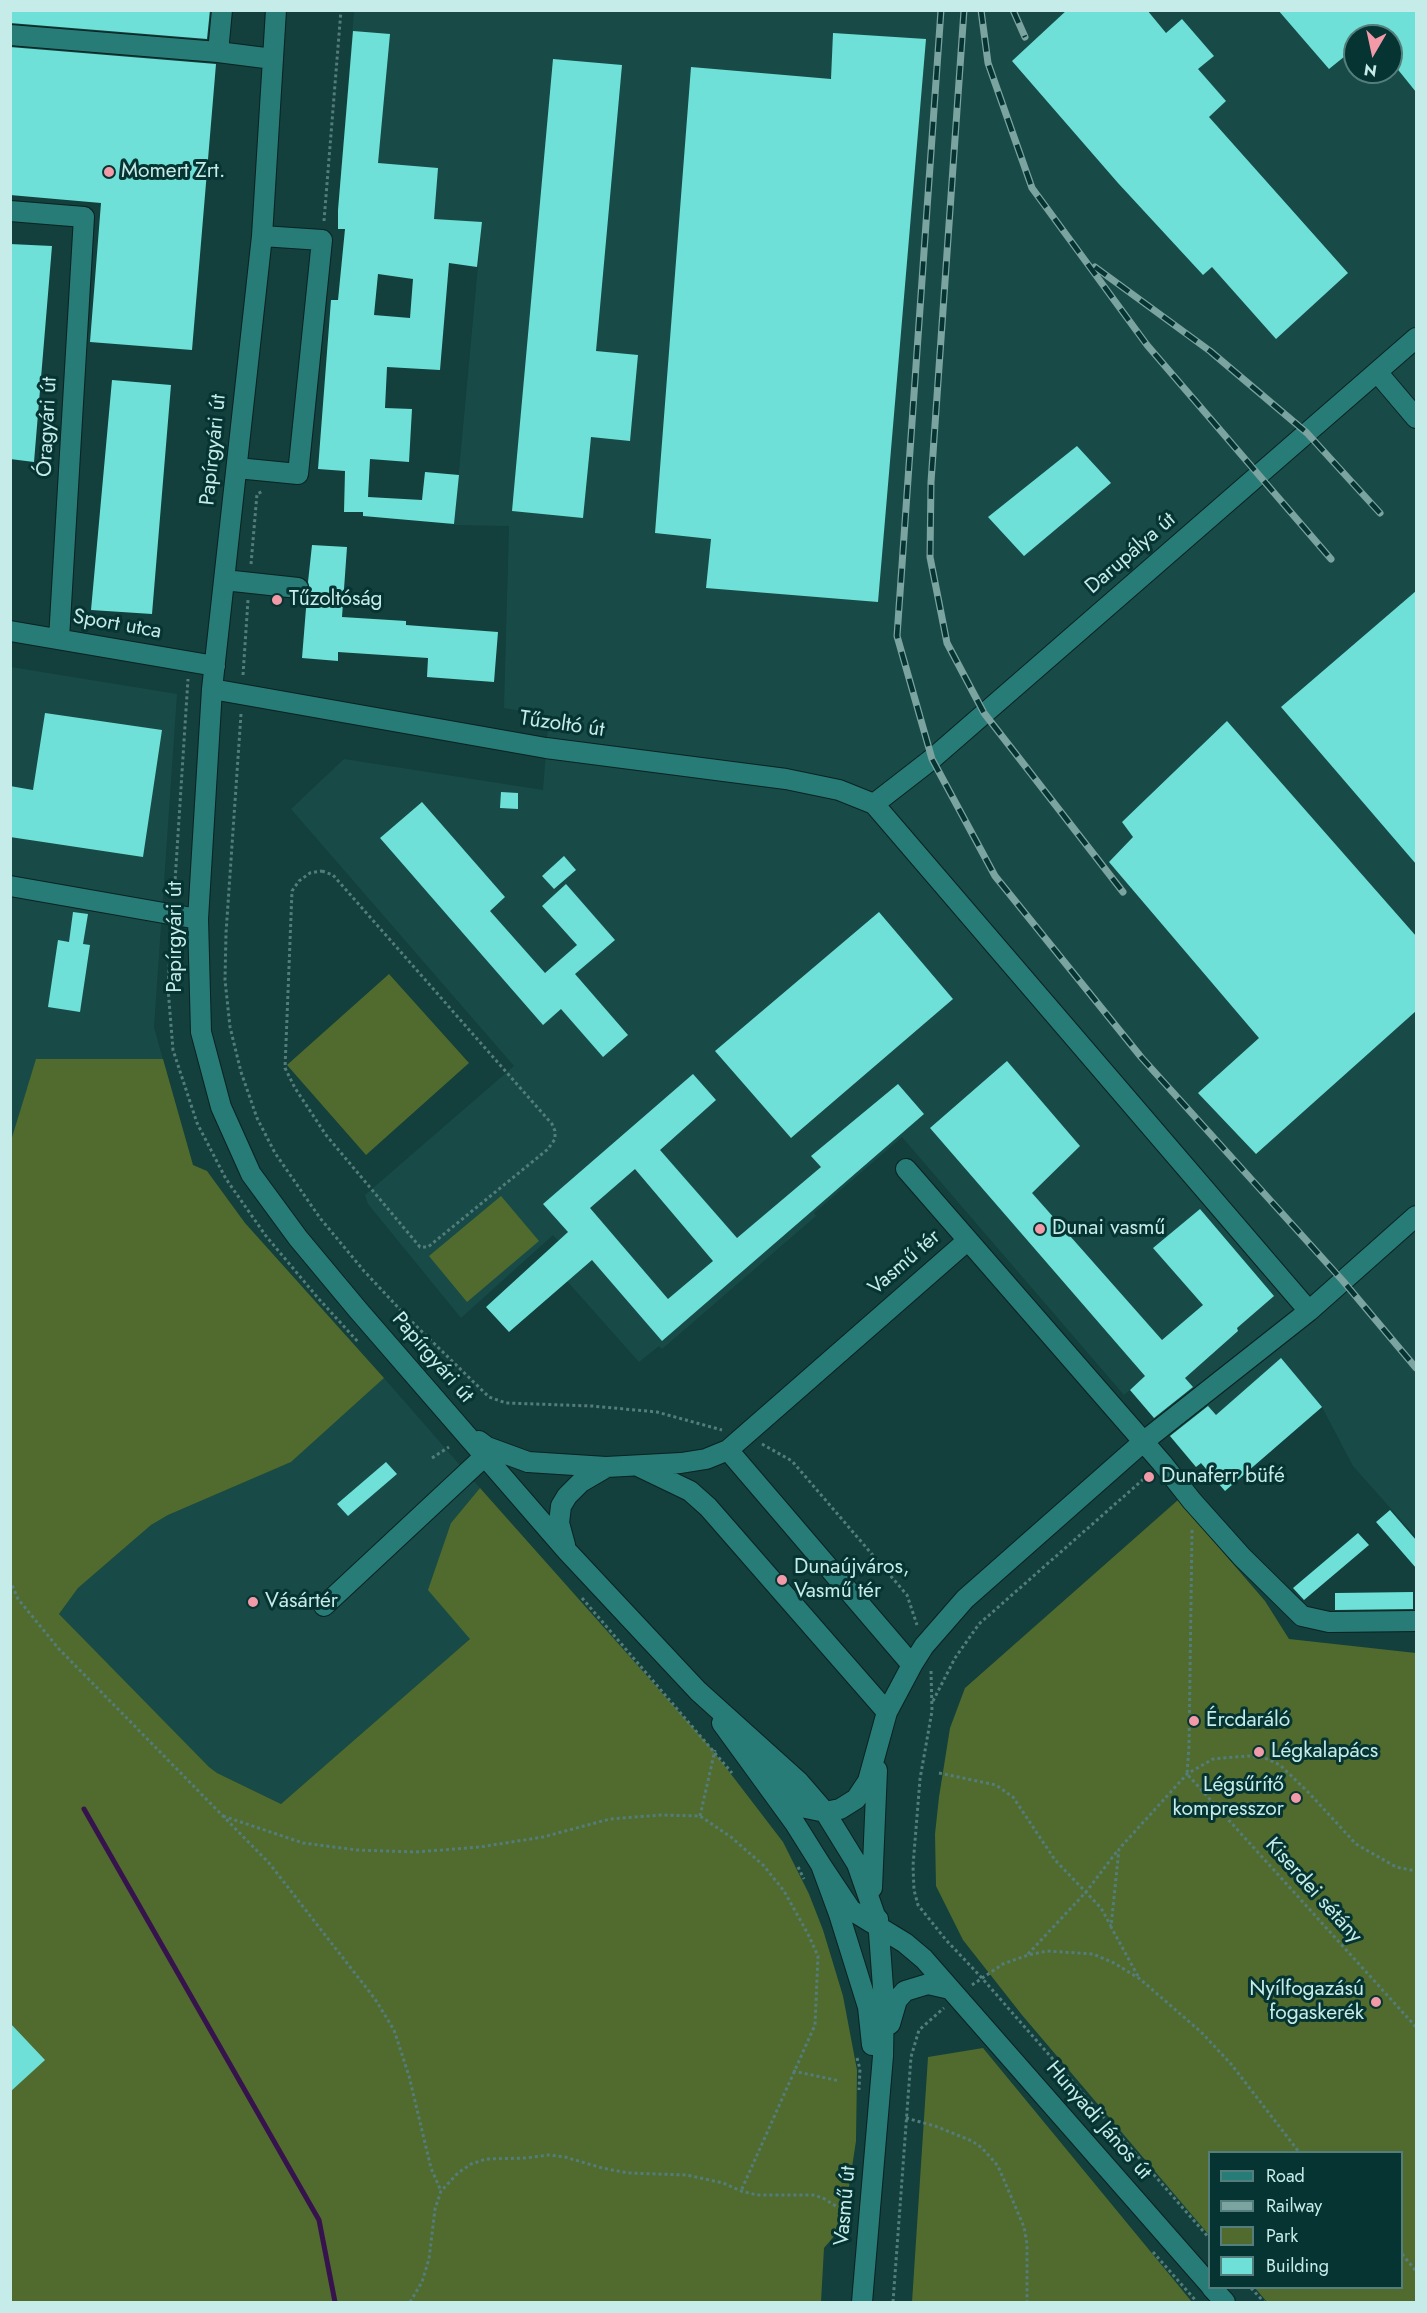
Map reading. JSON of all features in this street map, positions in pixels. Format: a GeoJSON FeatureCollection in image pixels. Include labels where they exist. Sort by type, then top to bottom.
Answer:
{"type":"FeatureCollection","features":[{"type":"Feature","properties":{"kind":"street"},"geometry":{"type":"LineString","coordinates":[[218,52],[222,10]]}},
{"type":"Feature","properties":{"kind":"street","name":"Papírgyári út"},"geometry":{"type":"LineString","coordinates":[[276,10],[262,236],[212,689],[198,919],[201,1032],[221,1107],[251,1174],[298,1238],[567,1551],[698,1691]]}},
{"type":"Feature","properties":{"kind":"street"},"geometry":{"type":"LineString","coordinates":[[10,35],[218,52],[273,59]]}},
{"type":"Feature","properties":{"kind":"street","name":"Óragyári út"},"geometry":{"type":"LineString","coordinates":[[10,211],[84,217],[59,639]]}},
{"type":"Feature","properties":{"kind":"street"},"geometry":{"type":"LineString","coordinates":[[237,468],[298,474],[322,240],[262,236]]}},
{"type":"Feature","properties":{"kind":"street","name":"Darupálya út"},"geometry":{"type":"LineString","coordinates":[[874,804],[932,759],[1416,338]]}},
{"type":"Feature","properties":{"kind":"street"},"geometry":{"type":"LineString","coordinates":[[1377,372],[1416,418]]}},
{"type":"Feature","properties":{"kind":"street"},"geometry":{"type":"LineString","coordinates":[[224,580],[298,588]]}},
{"type":"Feature","properties":{"kind":"street","name":"Sport utca"},"geometry":{"type":"LineString","coordinates":[[10,631],[215,666]]}},
{"type":"Feature","properties":{"kind":"street","name":"Tűzoltó út"},"geometry":{"type":"LineString","coordinates":[[212,689],[546,748],[786,780],[839,790],[874,804]]}},
{"type":"Feature","properties":{"kind":"street"},"geometry":{"type":"LineString","coordinates":[[874,804],[1309,1311]]}},
{"type":"Feature","properties":{"kind":"street"},"geometry":{"type":"LineString","coordinates":[[10,886],[198,919]]}},
{"type":"Feature","properties":{"kind":"street"},"geometry":{"type":"LineString","coordinates":[[906,1169],[967,1241]]}},
{"type":"Feature","properties":{"kind":"street"},"geometry":{"type":"LineString","coordinates":[[752,1763],[786,1797],[806,1808],[825,1812],[840,1809],[856,1799],[868,1781],[887,1712],[912,1665],[924,1646],[965,1599],[1143,1442],[1309,1311],[1416,1216]]}},
{"type":"Feature","properties":{"kind":"street","name":"Vasmű tér"},"geometry":{"type":"LineString","coordinates":[[462,1430],[487,1447],[528,1462],[606,1467],[706,1459],[728,1450],[967,1241],[1242,1557],[1302,1616],[1329,1622],[1416,1621]]}},
{"type":"Feature","properties":{"kind":"street"},"geometry":{"type":"LineString","coordinates":[[728,1450],[912,1665]]}},
{"type":"Feature","properties":{"kind":"street"},"geometry":{"type":"LineString","coordinates":[[324,1606],[486,1455]]}},
{"type":"Feature","properties":{"kind":"street"},"geometry":{"type":"LineString","coordinates":[[637,1466],[690,1491],[708,1507],[887,1712]]}},
{"type":"Feature","properties":{"kind":"street"},"geometry":{"type":"LineString","coordinates":[[567,1551],[559,1522],[561,1506],[581,1482],[606,1467]]}},
{"type":"Feature","properties":{"kind":"street"},"geometry":{"type":"LineString","coordinates":[[698,1691],[794,1822],[850,1910],[879,1927]]}},
{"type":"Feature","properties":{"kind":"street"},"geometry":{"type":"LineString","coordinates":[[698,1691],[799,1782],[825,1812],[857,1864],[879,1927]]}},
{"type":"Feature","properties":{"kind":"street"},"geometry":{"type":"LineString","coordinates":[[877,2113],[883,2056],[884,2001],[879,1927],[872,1889],[878,1751]]}},
{"type":"Feature","properties":{"kind":"street"},"geometry":{"type":"LineString","coordinates":[[821,1865],[868,2007],[877,2113]]}},
{"type":"Feature","properties":{"kind":"street","name":"Hunyadi János út"},"geometry":{"type":"LineString","coordinates":[[879,1927],[924,1959],[1208,2283]]}},
{"type":"Feature","properties":{"kind":"street"},"geometry":{"type":"LineString","coordinates":[[883,2056],[892,2014],[897,2000],[904,1991],[928,1984],[954,1993]]}},
{"type":"Feature","properties":{"kind":"street","name":"Vasmű út"},"geometry":{"type":"LineString","coordinates":[[862,2302],[877,2113]]}},
{"type":"Feature","properties":{"kind":"street","name":"Hunyadi János út"},"geometry":{"type":"LineString","coordinates":[[1214,2289],[1225,2302]]}},
{"type":"Feature","properties":{"kind":"path"},"geometry":{"type":"LineString","coordinates":[[322,240],[341,10]]}},
{"type":"Feature","properties":{"kind":"path"},"geometry":{"type":"LineString","coordinates":[[189,663],[168,988],[173,1050],[196,1123],[226,1179],[266,1236],[318,1299],[362,1347]]}},
{"type":"Feature","properties":{"kind":"path"},"geometry":{"type":"LineString","coordinates":[[242,694],[225,980],[230,1027],[241,1072],[257,1118],[275,1153],[320,1218],[364,1271],[489,1397],[506,1402],[657,1412],[744,1436],[770,1447],[792,1461],[907,1595],[930,1667],[932,1703],[918,1799],[913,1866],[914,1890],[918,1905],[945,1940],[981,1977],[1208,2238]]}},
{"type":"Feature","properties":{"kind":"path"},"geometry":{"type":"LineString","coordinates":[[322,871],[333,875],[552,1124],[555,1131],[555,1139],[548,1149],[428,1247],[420,1247],[326,1135],[295,1088],[285,1068],[292,891],[299,881],[310,873],[322,871]]}},
{"type":"Feature","properties":{"kind":"path"},"geometry":{"type":"LineString","coordinates":[[432,1458],[448,1446],[470,1470]]}},
{"type":"Feature","properties":{"kind":"path"},"geometry":{"type":"LineString","coordinates":[[932,1703],[955,1658],[979,1624],[1162,1463]]}},
{"type":"Feature","properties":{"kind":"path"},"geometry":{"type":"LineString","coordinates":[[1187,1774],[1192,1501]]}},
{"type":"Feature","properties":{"kind":"path"},"geometry":{"type":"LineString","coordinates":[[10,1580],[18,1599],[59,1649],[269,1863],[375,1999],[394,2030],[410,2076],[431,2168],[441,2191]]}},
{"type":"Feature","properties":{"kind":"path"},"geometry":{"type":"LineString","coordinates":[[579,1594],[736,1777]]}},
{"type":"Feature","properties":{"kind":"path"},"geometry":{"type":"LineString","coordinates":[[700,1816],[715,1750]]}},
{"type":"Feature","properties":{"kind":"path"},"geometry":{"type":"LineString","coordinates":[[1028,1955],[1086,1892],[1119,1849],[1187,1774],[1213,1759],[1248,1756],[1265,1758],[1280,1766],[1309,1793],[1356,1844],[1396,1867],[1416,1871]]}},
{"type":"Feature","properties":{"kind":"path"},"geometry":{"type":"LineString","coordinates":[[939,1773],[996,1785],[1013,1797],[1055,1860],[1101,1908],[1128,1961],[1140,1979]]}},
{"type":"Feature","properties":{"kind":"path","name":"Kiserdei sétány"},"geometry":{"type":"LineString","coordinates":[[1187,1774],[1416,2027]]}},
{"type":"Feature","properties":{"kind":"path"},"geometry":{"type":"LineString","coordinates":[[223,1816],[303,1843],[357,1850],[416,1852],[480,1846],[543,1837],[610,1819],[661,1815],[700,1816],[731,1837],[764,1866],[784,1891],[818,1956],[814,2025],[741,2191]]}},
{"type":"Feature","properties":{"kind":"path"},"geometry":{"type":"LineString","coordinates":[[1111,1927],[1119,1849]]}},
{"type":"Feature","properties":{"kind":"path"},"geometry":{"type":"LineString","coordinates":[[798,1867],[807,1885]]}},
{"type":"Feature","properties":{"kind":"path"},"geometry":{"type":"LineString","coordinates":[[981,1977],[1003,1964],[1028,1955],[1060,1950],[1093,1954],[1114,1963],[1140,1979],[1209,2040],[1231,2064],[1298,2151]]}},
{"type":"Feature","properties":{"kind":"path"},"geometry":{"type":"LineString","coordinates":[[893,2302],[911,2057],[919,2030],[954,1993]]}},
{"type":"Feature","properties":{"kind":"path"},"geometry":{"type":"LineString","coordinates":[[855,2048],[860,2069],[859,2090]]}},
{"type":"Feature","properties":{"kind":"path"},"geometry":{"type":"LineString","coordinates":[[793,2072],[840,2081]]}},
{"type":"Feature","properties":{"kind":"path"},"geometry":{"type":"LineString","coordinates":[[906,2118],[935,2126],[972,2141],[982,2148],[998,2166],[1024,2227],[1027,2244],[1027,2302]]}},
{"type":"Feature","properties":{"kind":"path"},"geometry":{"type":"LineString","coordinates":[[410,2302],[422,2283],[429,2259],[435,2209],[441,2191],[458,2173],[471,2164],[486,2159],[549,2155],[565,2157],[628,2173],[706,2179],[741,2191],[770,2196],[813,2195],[839,2208],[849,2210],[851,2199]]}},
{"type":"Feature","properties":{"kind":"path"},"geometry":{"type":"LineString","coordinates":[[1403,2256],[1416,2271]]}},
{"type":"Feature","properties":{"kind":"path"},"geometry":{"type":"LineString","coordinates":[[1252,2289],[1264,2302]]}},
{"type":"Feature","properties":{"kind":"shaded area"},"geometry":{"type":"Polygon","coordinates":[[[354,11],[1416,11],[1416,1537],[1353,1466],[1322,1407],[1225,1491],[1201,1464],[1196,1467],[1130,1390],[1124,1395],[902,1137],[814,1213],[816,1216],[662,1349],[659,1346],[639,1362],[567,1281],[582,1268],[553,1235],[461,1318],[368,1204],[365,1195],[514,1066],[291,809],[344,759],[543,790],[549,716],[504,708],[509,526],[454,525],[482,223],[338,212],[354,11]]]}},
{"type":"Feature","properties":{"kind":"shaded area"},"geometry":{"type":"Polygon","coordinates":[[[11,667],[177,694],[154,1027],[177,1111],[27,1088],[11,1144],[11,667]]]}},
{"type":"Feature","properties":{"kind":"shaded area","name":"Vásártér"},"geometry":{"type":"Polygon","coordinates":[[[384,1378],[480,1488],[451,1523],[470,1639],[281,1804],[209,1767],[59,1614],[78,1588],[151,1525],[168,1515],[291,1462],[384,1378]]]}},
{"type":"Feature","properties":{"kind":"green space"},"geometry":{"type":"Polygon","coordinates":[[[389,974],[469,1063],[366,1155],[287,1065],[389,974]]]}},
{"type":"Feature","properties":{"kind":"green space"},"geometry":{"type":"Polygon","coordinates":[[[36,1059],[163,1059],[193,1165],[207,1171],[245,1223],[384,1378],[291,1462],[168,1515],[151,1525],[78,1588],[59,1614],[209,1767],[281,1804],[470,1639],[428,1590],[451,1523],[480,1488],[711,1748],[783,1842],[809,1894],[823,1930],[843,1996],[857,2070],[856,2141],[843,2226],[824,2248],[821,2302],[11,2302],[10,1144],[36,1059]]]}},
{"type":"Feature","properties":{"kind":"green space"},"geometry":{"type":"Polygon","coordinates":[[[501,1196],[539,1241],[467,1302],[429,1256],[501,1196]]]}},
{"type":"Feature","properties":{"kind":"green space"},"geometry":{"type":"Polygon","coordinates":[[[1178,1500],[1265,1601],[1289,1639],[1416,1653],[1416,2302],[1267,2302],[1256,2289],[1403,2289],[1403,2151],[1208,2151],[1208,2234],[1022,2015],[963,1940],[936,1886],[935,1834],[950,1728],[965,1688],[1178,1500]]]}},
{"type":"Feature","properties":{"kind":"green space"},"geometry":{"type":"Polygon","coordinates":[[[983,2048],[1192,2302],[912,2302],[928,2057],[983,2048]]]}},
{"type":"Feature","properties":{"kind":"building"},"geometry":{"type":"Polygon","coordinates":[[[10,10],[210,10],[207,39],[10,23],[10,10]]]}},
{"type":"Feature","properties":{"kind":"building"},"geometry":{"type":"Polygon","coordinates":[[[1067,10],[1147,10],[1166,33],[1182,19],[1214,56],[1198,69],[1226,101],[1209,117],[1348,273],[1276,339],[1212,267],[1203,275],[1118,183],[1012,61],[1067,10]]]}},
{"type":"Feature","properties":{"kind":"building"},"geometry":{"type":"Polygon","coordinates":[[[1278,10],[1416,10],[1416,92],[1403,76],[1403,24],[1343,24],[1343,58],[1329,69],[1278,10]]]}},
{"type":"Feature","properties":{"kind":"building"},"geometry":{"type":"Polygon","coordinates":[[[353,31],[390,34],[378,163],[438,168],[434,219],[482,222],[477,267],[449,263],[440,370],[387,367],[385,408],[412,409],[409,462],[370,459],[368,497],[422,500],[425,472],[459,475],[454,524],[363,516],[363,512],[344,512],[345,471],[318,469],[331,300],[338,300],[345,229],[338,229],[353,31]],[[378,274],[374,315],[410,318],[413,279],[378,274]]]}},
{"type":"Feature","properties":{"kind":"building"},"geometry":{"type":"Polygon","coordinates":[[[833,33],[926,39],[878,602],[706,588],[711,539],[655,533],[691,67],[831,79],[833,33]]]}},
{"type":"Feature","properties":{"kind":"building","name":"Momert Zrt."},"geometry":{"type":"Polygon","coordinates":[[[10,47],[216,64],[192,350],[90,342],[101,203],[10,195],[10,47]]]}},
{"type":"Feature","properties":{"kind":"building"},"geometry":{"type":"Polygon","coordinates":[[[553,59],[622,65],[596,351],[638,355],[630,441],[591,437],[583,518],[512,511],[553,59]]]}},
{"type":"Feature","properties":{"kind":"building"},"geometry":{"type":"Polygon","coordinates":[[[10,244],[52,246],[34,462],[10,459],[10,244]]]}},
{"type":"Feature","properties":{"kind":"building"},"geometry":{"type":"Polygon","coordinates":[[[112,380],[171,385],[152,614],[91,610],[112,380]]]}},
{"type":"Feature","properties":{"kind":"building"},"geometry":{"type":"Polygon","coordinates":[[[1077,446],[1111,483],[1024,556],[988,517],[1077,446]]]}},
{"type":"Feature","properties":{"kind":"building"},"geometry":{"type":"Polygon","coordinates":[[[312,545],[347,547],[342,617],[406,621],[406,625],[498,632],[494,682],[427,677],[428,658],[338,652],[338,661],[302,658],[307,596],[310,589],[308,582],[312,545]]]}},
{"type":"Feature","properties":{"kind":"building"},"geometry":{"type":"Polygon","coordinates":[[[1416,591],[1416,864],[1281,707],[1416,591]]]}},
{"type":"Feature","properties":{"kind":"building"},"geometry":{"type":"Polygon","coordinates":[[[45,713],[162,730],[143,857],[10,837],[10,786],[33,790],[45,713]]]}},
{"type":"Feature","properties":{"kind":"building"},"geometry":{"type":"Polygon","coordinates":[[[1227,721],[1416,936],[1416,1011],[1256,1154],[1198,1093],[1259,1038],[1109,862],[1133,837],[1122,822],[1227,721]]]}},
{"type":"Feature","properties":{"kind":"building"},"geometry":{"type":"Polygon","coordinates":[[[501,792],[518,793],[518,809],[500,808],[501,792]]]}},
{"type":"Feature","properties":{"kind":"building"},"geometry":{"type":"Polygon","coordinates":[[[422,802],[505,897],[490,911],[545,973],[577,945],[542,906],[566,884],[615,940],[575,974],[628,1035],[603,1057],[561,1009],[543,1025],[380,838],[422,802]]]}},
{"type":"Feature","properties":{"kind":"building"},"geometry":{"type":"Polygon","coordinates":[[[564,856],[576,870],[554,889],[542,876],[564,856]]]}},
{"type":"Feature","properties":{"kind":"building"},"geometry":{"type":"Polygon","coordinates":[[[73,912],[88,914],[83,944],[90,945],[80,1012],[48,1007],[58,940],[69,942],[73,912]]]}},
{"type":"Feature","properties":{"kind":"building"},"geometry":{"type":"Polygon","coordinates":[[[879,912],[953,999],[791,1138],[715,1051],[879,912]]]}},
{"type":"Feature","properties":{"kind":"building","name":"Dunai vasmű"},"geometry":{"type":"Polygon","coordinates":[[[1007,1061],[1080,1146],[1032,1193],[1162,1340],[1203,1305],[1153,1248],[1200,1209],[1274,1296],[1185,1378],[1193,1387],[1154,1418],[1130,1390],[1145,1376],[930,1128],[1007,1061]]]}},
{"type":"Feature","properties":{"kind":"building"},"geometry":{"type":"Polygon","coordinates":[[[693,1074],[716,1100],[660,1150],[737,1238],[821,1167],[811,1156],[898,1084],[924,1114],[662,1341],[592,1260],[509,1332],[486,1307],[568,1232],[543,1204],[693,1074]],[[635,1169],[590,1208],[668,1299],[713,1261],[635,1169]]]}},
{"type":"Feature","properties":{"kind":"building"},"geometry":{"type":"Polygon","coordinates":[[[1281,1358],[1322,1407],[1225,1491],[1201,1463],[1196,1467],[1170,1436],[1208,1406],[1216,1415],[1281,1358]]]}},
{"type":"Feature","properties":{"kind":"building"},"geometry":{"type":"Polygon","coordinates":[[[386,1462],[397,1474],[348,1516],[337,1504],[386,1462]]]}},
{"type":"Feature","properties":{"kind":"building"},"geometry":{"type":"Polygon","coordinates":[[[1390,1510],[1416,1540],[1416,1568],[1376,1522],[1390,1510]]]}},
{"type":"Feature","properties":{"kind":"building"},"geometry":{"type":"Polygon","coordinates":[[[1358,1533],[1369,1545],[1304,1600],[1293,1588],[1358,1533]]]}},
{"type":"Feature","properties":{"kind":"building"},"geometry":{"type":"Polygon","coordinates":[[[1413,1592],[1413,1609],[1335,1610],[1335,1593],[1413,1592]]]}},
{"type":"Feature","properties":{"kind":"building"},"geometry":{"type":"Polygon","coordinates":[[[10,2023],[45,2060],[10,2092],[10,2023]]]}},
{"type":"Feature","properties":{"kind":"waterway"},"geometry":{"type":"LineString","coordinates":[[84,1809],[319,2220],[335,2302]]}},
{"type":"Feature","properties":{"kind":"railway"},"geometry":{"type":"LineString","coordinates":[[941,10],[897,636],[932,759],[995,876],[1141,1057],[1343,1281],[1416,1368]]}},
{"type":"Feature","properties":{"kind":"railway"},"geometry":{"type":"LineString","coordinates":[[964,10],[931,482],[930,557],[947,643],[984,713],[1123,892]]}},
{"type":"Feature","properties":{"kind":"railway"},"geometry":{"type":"LineString","coordinates":[[981,10],[988,63],[1032,188],[1147,345],[1331,559]]}},
{"type":"Feature","properties":{"kind":"railway"},"geometry":{"type":"LineString","coordinates":[[1013,10],[1025,37]]}},
{"type":"Feature","properties":{"kind":"railway"},"geometry":{"type":"LineString","coordinates":[[1095,267],[1210,351],[1307,433],[1380,513]]}},
{"type":"Feature","properties":{"kind":"place","name":"Momert Zrt."},"geometry":{"type":"Point","coordinates":[109,172]}},
{"type":"Feature","properties":{"kind":"place","name":"Tűzoltóság"},"geometry":{"type":"Point","coordinates":[277,600]}},
{"type":"Feature","properties":{"kind":"place","name":"Dunai vasmű"},"geometry":{"type":"Point","coordinates":[1040,1229]}},
{"type":"Feature","properties":{"kind":"place","name":"Dunaferr büfé"},"geometry":{"type":"Point","coordinates":[1149,1477]}},
{"type":"Feature","properties":{"kind":"place","name":"Dunaújváros, Vasmű tér"},"geometry":{"type":"Point","coordinates":[782,1580]}},
{"type":"Feature","properties":{"kind":"place","name":"Vásártér"},"geometry":{"type":"Point","coordinates":[253,1602]}},
{"type":"Feature","properties":{"kind":"place","name":"Ércdaráló"},"geometry":{"type":"Point","coordinates":[1194,1721]}},
{"type":"Feature","properties":{"kind":"place","name":"Légkalapács"},"geometry":{"type":"Point","coordinates":[1259,1752]}},
{"type":"Feature","properties":{"kind":"place","name":"Légsűrítő kompresszor"},"geometry":{"type":"Point","coordinates":[1296,1798]}},
{"type":"Feature","properties":{"kind":"place","name":"Nyílfogazású fogaskerék"},"geometry":{"type":"Point","coordinates":[1376,2002]}}]}
